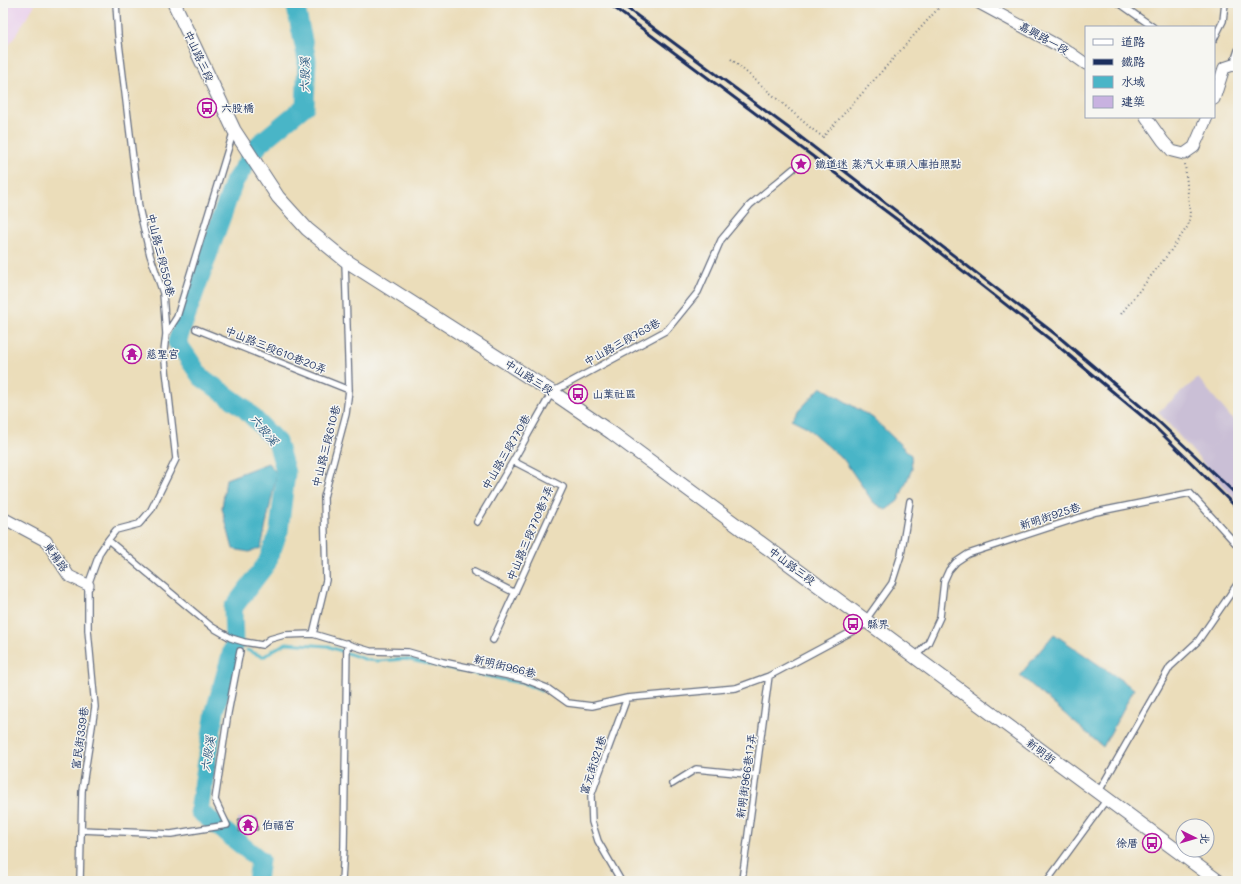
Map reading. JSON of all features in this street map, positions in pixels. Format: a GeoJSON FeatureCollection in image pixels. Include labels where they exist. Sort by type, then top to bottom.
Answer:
{"type":"FeatureCollection","features":[{"type":"Feature","properties":{"kind":"street","name":"中山路三段"},"geometry":{"type":"LineString","coordinates":[[174,3],[234,130],[278,197],[307,229],[345,260],[552,392],[612,433],[866,622]]}},
{"type":"Feature","properties":{"kind":"street","name":"嘉興路一段"},"geometry":{"type":"LineString","coordinates":[[979,3],[1066,50],[1085,63]]}},
{"type":"Feature","properties":{"kind":"street"},"geometry":{"type":"LineString","coordinates":[[1215,95],[1224,68],[1236,65]]}},
{"type":"Feature","properties":{"kind":"street"},"geometry":{"type":"LineString","coordinates":[[1147,118],[1172,151],[1184,154],[1194,146],[1207,118]]}},
{"type":"Feature","properties":{"kind":"street","name":"東楊路"},"geometry":{"type":"LineString","coordinates":[[3,518],[46,541],[69,576],[88,585]]}},
{"type":"Feature","properties":{"kind":"street","name":"新明街"},"geometry":{"type":"LineString","coordinates":[[866,622],[1218,881]]}},
{"type":"Feature","properties":{"kind":"lane","name":"中山路三段550巷"},"geometry":{"type":"LineString","coordinates":[[100,552],[116,530],[139,524],[151,510],[176,460],[164,352],[166,334],[163,293],[150,255],[139,208],[118,35],[116,3]]}},
{"type":"Feature","properties":{"kind":"lane"},"geometry":{"type":"LineString","coordinates":[[1119,3],[1152,26]]}},
{"type":"Feature","properties":{"kind":"lane"},"geometry":{"type":"LineString","coordinates":[[1215,37],[1223,20],[1225,3]]}},
{"type":"Feature","properties":{"kind":"lane"},"geometry":{"type":"LineString","coordinates":[[1236,65],[1238,50]]}},
{"type":"Feature","properties":{"kind":"lane"},"geometry":{"type":"LineString","coordinates":[[166,334],[177,318],[234,130]]}},
{"type":"Feature","properties":{"kind":"lane","name":"中山路三段763巷"},"geometry":{"type":"LineString","coordinates":[[552,392],[667,330],[698,292],[721,240],[750,205],[793,169]]}},
{"type":"Feature","properties":{"kind":"lane","name":"中山路三段610巷"},"geometry":{"type":"LineString","coordinates":[[313,634],[326,580],[324,497],[346,414],[348,390],[345,260]]}},
{"type":"Feature","properties":{"kind":"lane","name":"中山路三段610巷20弄"},"geometry":{"type":"LineString","coordinates":[[196,329],[348,390]]}},
{"type":"Feature","properties":{"kind":"lane","name":"中山路三段770巷"},"geometry":{"type":"LineString","coordinates":[[477,522],[552,392]]}},
{"type":"Feature","properties":{"kind":"lane","name":"中山路三段770巷7弄"},"geometry":{"type":"LineString","coordinates":[[494,640],[563,487],[513,461]]}},
{"type":"Feature","properties":{"kind":"lane","name":"新明街925巷"},"geometry":{"type":"LineString","coordinates":[[914,657],[928,643],[940,617],[944,581],[949,570],[956,562],[968,554],[1096,512],[1190,493],[1238,546]]}},
{"type":"Feature","properties":{"kind":"lane"},"geometry":{"type":"LineString","coordinates":[[866,622],[892,583],[901,556],[910,501]]}},
{"type":"Feature","properties":{"kind":"lane","name":"新明街966巷"},"geometry":{"type":"LineString","coordinates":[[108,540],[212,627],[230,638],[262,645],[270,640],[284,635],[313,634],[370,651],[408,652],[443,662],[524,679],[547,688],[568,703],[592,706],[627,698],[736,688],[769,676],[866,622]]}},
{"type":"Feature","properties":{"kind":"lane","name":"富民街339巷"},"geometry":{"type":"LineString","coordinates":[[80,881],[82,791],[95,707],[88,630],[88,585],[100,552]]}},
{"type":"Feature","properties":{"kind":"lane","name":"中山路三段770巷7弄"},"geometry":{"type":"LineString","coordinates":[[474,572],[515,593]]}},
{"type":"Feature","properties":{"kind":"lane"},"geometry":{"type":"LineString","coordinates":[[1047,881],[1103,796],[1170,666],[1198,641],[1238,583]]}},
{"type":"Feature","properties":{"kind":"lane"},"geometry":{"type":"LineString","coordinates":[[342,881],[344,846],[347,643]]}},
{"type":"Feature","properties":{"kind":"lane"},"geometry":{"type":"LineString","coordinates":[[81,830],[171,834],[227,825],[215,800],[228,713],[240,651]]}},
{"type":"Feature","properties":{"kind":"lane","name":"新明街966巷17弄"},"geometry":{"type":"LineString","coordinates":[[742,880],[769,676]]}},
{"type":"Feature","properties":{"kind":"lane","name":"富元街321巷"},"geometry":{"type":"LineString","coordinates":[[621,881],[598,840],[592,822],[592,796],[627,698]]}},
{"type":"Feature","properties":{"kind":"lane"},"geometry":{"type":"LineString","coordinates":[[672,784],[696,768],[756,775]]}},
{"type":"Feature","properties":{"kind":"path"},"geometry":{"type":"LineString","coordinates":[[731,59],[823,137],[943,3]]}},
{"type":"Feature","properties":{"kind":"path"},"geometry":{"type":"LineString","coordinates":[[1121,314],[1169,253],[1188,226],[1190,214],[1184,154]]}},
{"type":"Feature","properties":{"kind":"shaded area"},"geometry":{"type":"Polygon","coordinates":[[[3,3],[36,3],[3,55],[3,3]]]}},
{"type":"Feature","properties":{"kind":"shaded area"},"geometry":{"type":"Polygon","coordinates":[[[1198,378],[1238,426],[1238,503],[1158,412],[1198,378]]]}},
{"type":"Feature","properties":{"kind":"water"},"geometry":{"type":"Polygon","coordinates":[[[821,387],[873,418],[911,455],[912,469],[898,501],[886,510],[873,502],[844,460],[805,426],[791,419],[821,387]]]}},
{"type":"Feature","properties":{"kind":"water"},"geometry":{"type":"Polygon","coordinates":[[[268,463],[277,473],[261,548],[249,552],[233,549],[222,508],[226,479],[268,463]]]}},
{"type":"Feature","properties":{"kind":"water"},"geometry":{"type":"Polygon","coordinates":[[[1054,634],[1134,689],[1103,747],[1020,675],[1054,634]]]}},
{"type":"Feature","properties":{"kind":"building","name":"伯福宮"},"geometry":{"type":"Polygon","coordinates":[[[256,817],[258,830],[239,832],[238,819],[256,817]]]}},
{"type":"Feature","properties":{"kind":"waterway","name":"六股溪"},"geometry":{"type":"LineString","coordinates":[[257,881],[260,860],[199,811],[215,711],[234,644],[233,608],[267,563],[279,531],[286,473],[277,442],[243,407],[201,377],[177,342],[234,182],[260,143],[305,106],[307,60],[295,3]]}},
{"type":"Feature","properties":{"kind":"waterway"},"geometry":{"type":"LineString","coordinates":[[247,650],[261,656],[265,656],[286,643],[327,646],[367,660],[378,661],[405,659],[525,684],[541,691]]}},
{"type":"Feature","properties":{"kind":"waterway","name":"六股溪"},"geometry":{"type":"LineString","coordinates":[[234,644],[238,645]]}},
{"type":"Feature","properties":{"kind":"railway"},"geometry":{"type":"LineString","coordinates":[[608,3],[911,230],[1052,341],[1154,426],[1238,509]]}},
{"type":"Feature","properties":{"kind":"railway"},"geometry":{"type":"LineString","coordinates":[[620,3],[794,132],[1059,337],[1159,422],[1238,496]]}},
{"type":"Feature","properties":{"kind":"place","name":"六股橋"},"geometry":{"type":"Point","coordinates":[207,108]}},
{"type":"Feature","properties":{"kind":"place","name":"鐵道迷 蒸汽火車頭入庫拍照點"},"geometry":{"type":"Point","coordinates":[801,164]}},
{"type":"Feature","properties":{"kind":"place","name":"慈聖宮"},"geometry":{"type":"Point","coordinates":[132,354]}},
{"type":"Feature","properties":{"kind":"place","name":"山葉社區"},"geometry":{"type":"Point","coordinates":[578,394]}},
{"type":"Feature","properties":{"kind":"place","name":"縣界"},"geometry":{"type":"Point","coordinates":[853,624]}},
{"type":"Feature","properties":{"kind":"place","name":"伯福宮"},"geometry":{"type":"Point","coordinates":[248,825]}},
{"type":"Feature","properties":{"kind":"place","name":"徐厝"},"geometry":{"type":"Point","coordinates":[1152,843]}}]}
